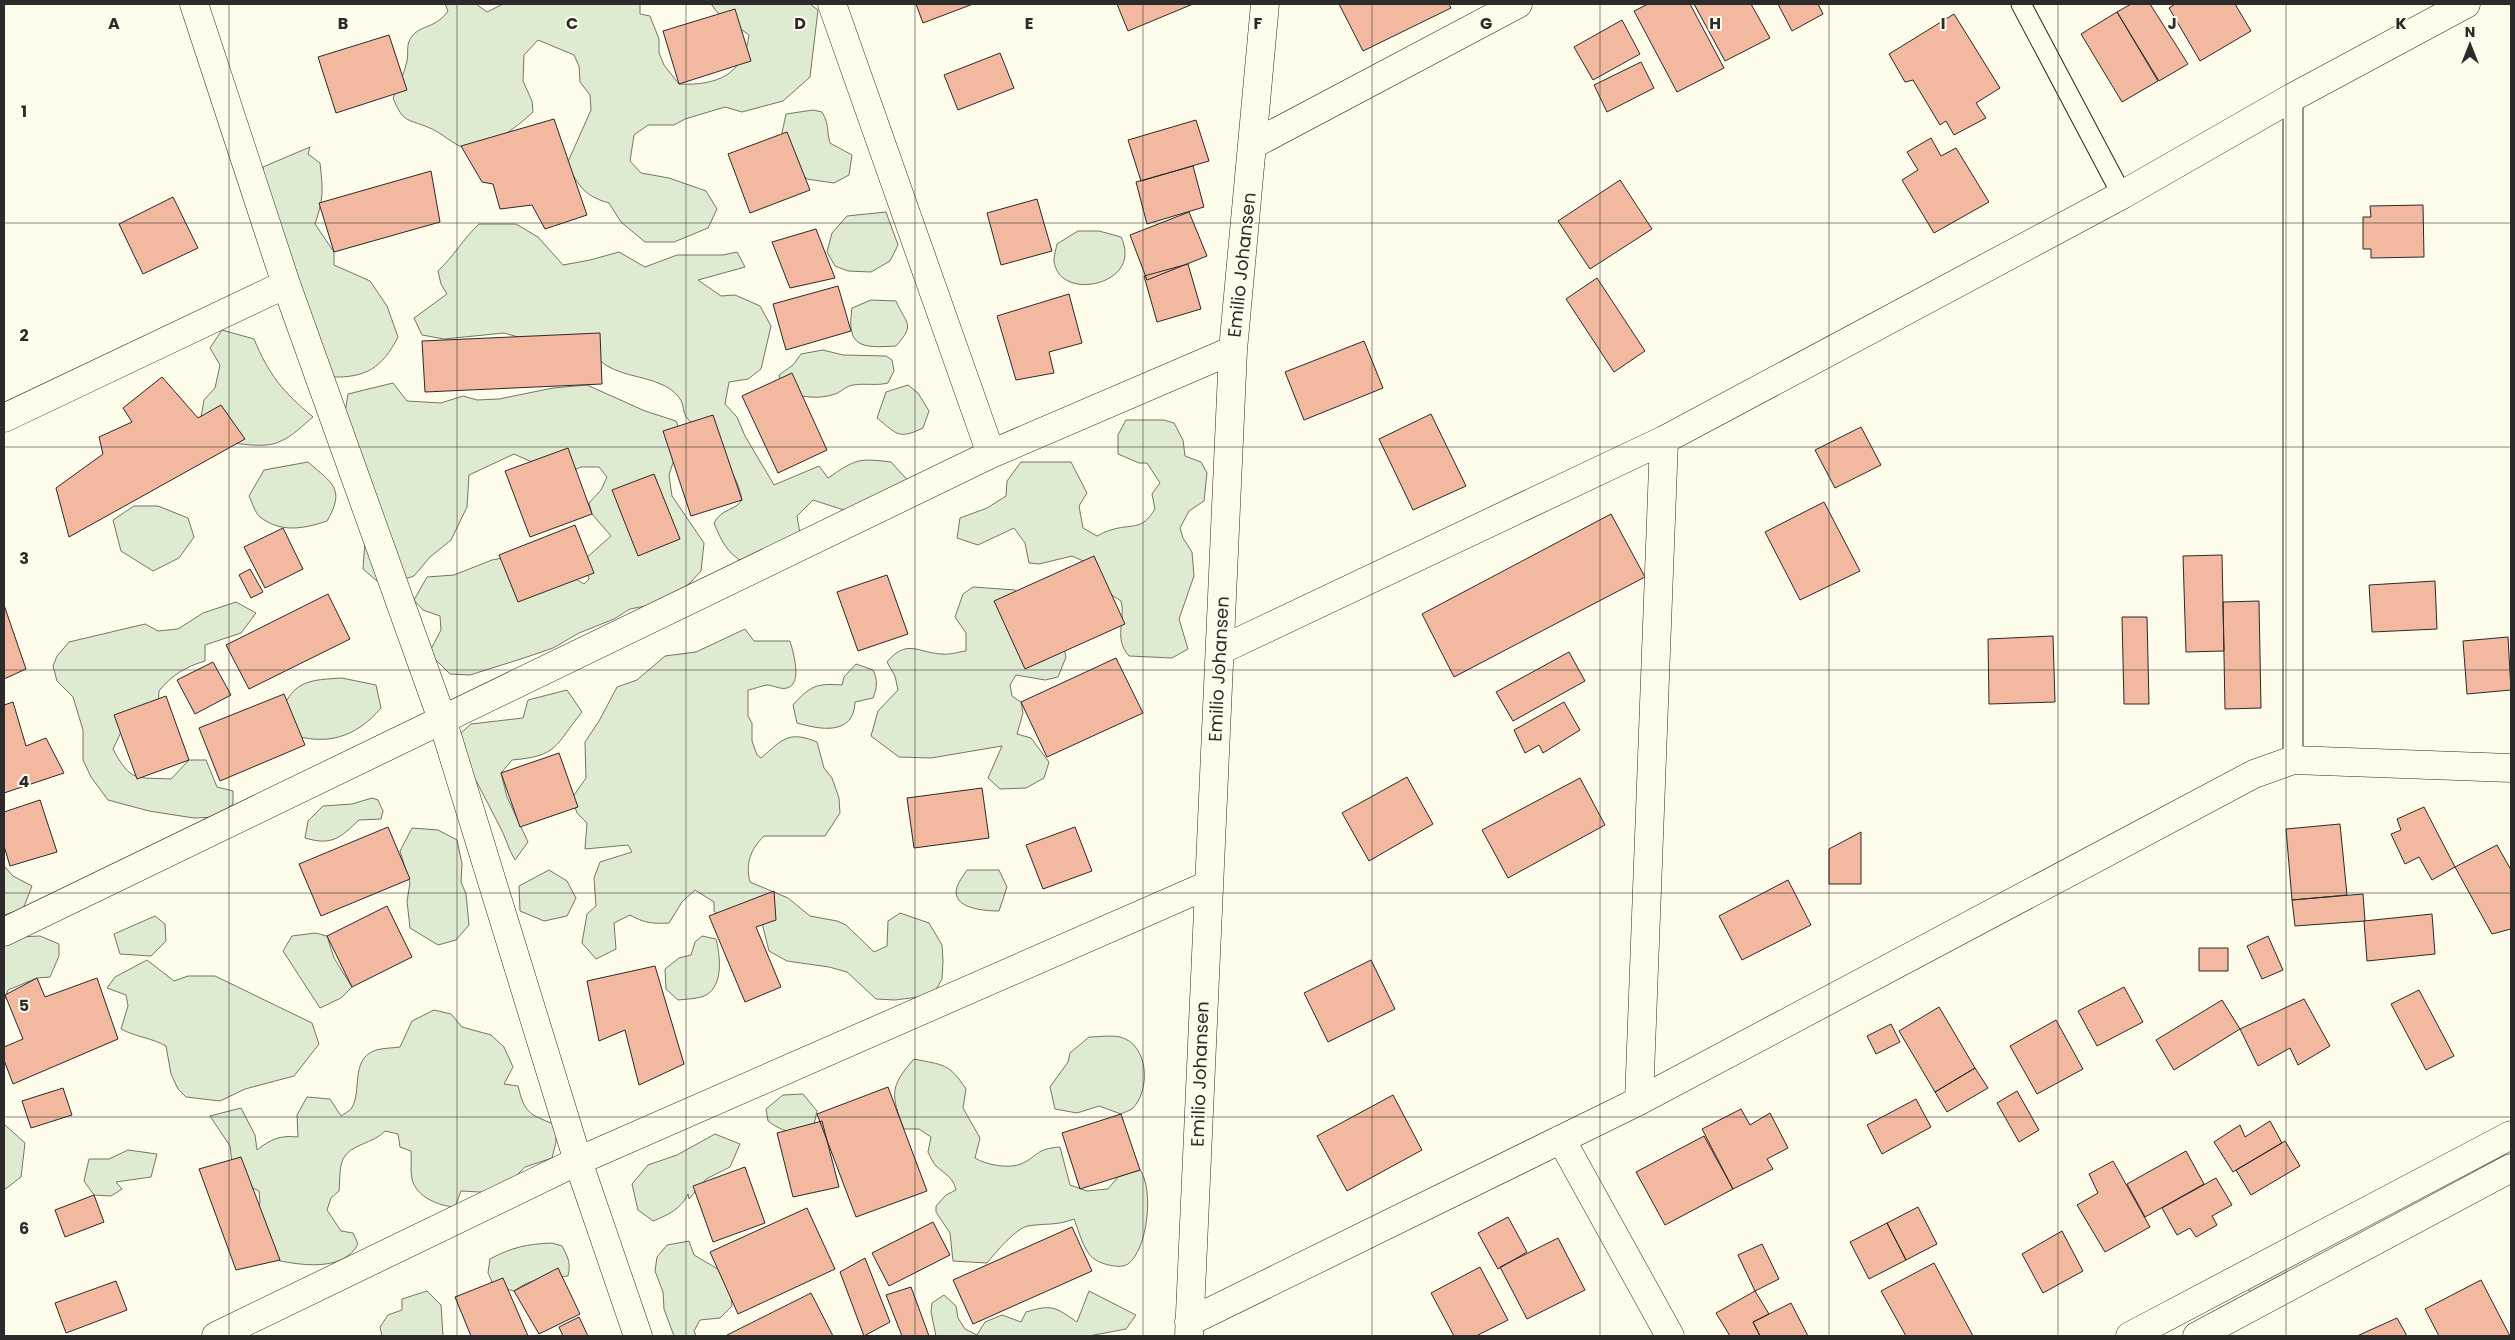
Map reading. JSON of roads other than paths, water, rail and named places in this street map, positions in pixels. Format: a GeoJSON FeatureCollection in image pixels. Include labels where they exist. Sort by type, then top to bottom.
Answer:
{"type":"FeatureCollection","features":[{"type":"Feature","properties":{"kind":"street"},"geometry":{"type":"LineString","coordinates":[[194,4],[286,284],[442,719],[578,1161],[638,1336]]}},
{"type":"Feature","properties":{"kind":"street"},"geometry":{"type":"LineString","coordinates":[[832,4],[991,454]]}},
{"type":"Feature","properties":{"kind":"street","name":"Emilio Johansen"},"geometry":{"type":"LineString","coordinates":[[1189,1329],[1233,350],[1254,144],[1265,4]]}},
{"type":"Feature","properties":{"kind":"street"},"geometry":{"type":"LineString","coordinates":[[1254,144],[1518,4]]}},
{"type":"Feature","properties":{"kind":"street"},"geometry":{"type":"LineString","coordinates":[[1221,650],[1664,440],[2122,195],[2293,97],[2466,4]]}},
{"type":"Feature","properties":{"kind":"street"},"geometry":{"type":"LineString","coordinates":[[4,418],[286,284]]}},
{"type":"Feature","properties":{"kind":"street"},"geometry":{"type":"LineString","coordinates":[[4,932],[991,454],[1233,350]]}},
{"type":"Feature","properties":{"kind":"street"},"geometry":{"type":"LineString","coordinates":[[1638,1101],[1664,440]]}},
{"type":"Feature","properties":{"kind":"street"},"geometry":{"type":"LineString","coordinates":[[1189,1329],[1638,1101],[2254,774],[2293,760],[2511,768]]}},
{"type":"Feature","properties":{"kind":"street"},"geometry":{"type":"LineString","coordinates":[[216,1336],[578,1161],[1208,885]]}},
{"type":"Feature","properties":{"kind":"street"},"geometry":{"type":"LineString","coordinates":[[2130,1336],[2511,1135]]}},
{"type":"Feature","properties":{"kind":"street"},"geometry":{"type":"LineString","coordinates":[[1561,1139],[1670,1336]]}},
{"type":"Feature","properties":{"kind":"street"},"geometry":{"type":"LineString","coordinates":[[2190,1305],[2202,1335],[2511,1168]]}},
{"type":"Feature","properties":{"kind":"lane"},"geometry":{"type":"LineString","coordinates":[[2021,4],[2122,195]]}},
{"type":"Feature","properties":{"kind":"lane"},"geometry":{"type":"LineString","coordinates":[[2293,97],[2293,760]]}}]}
